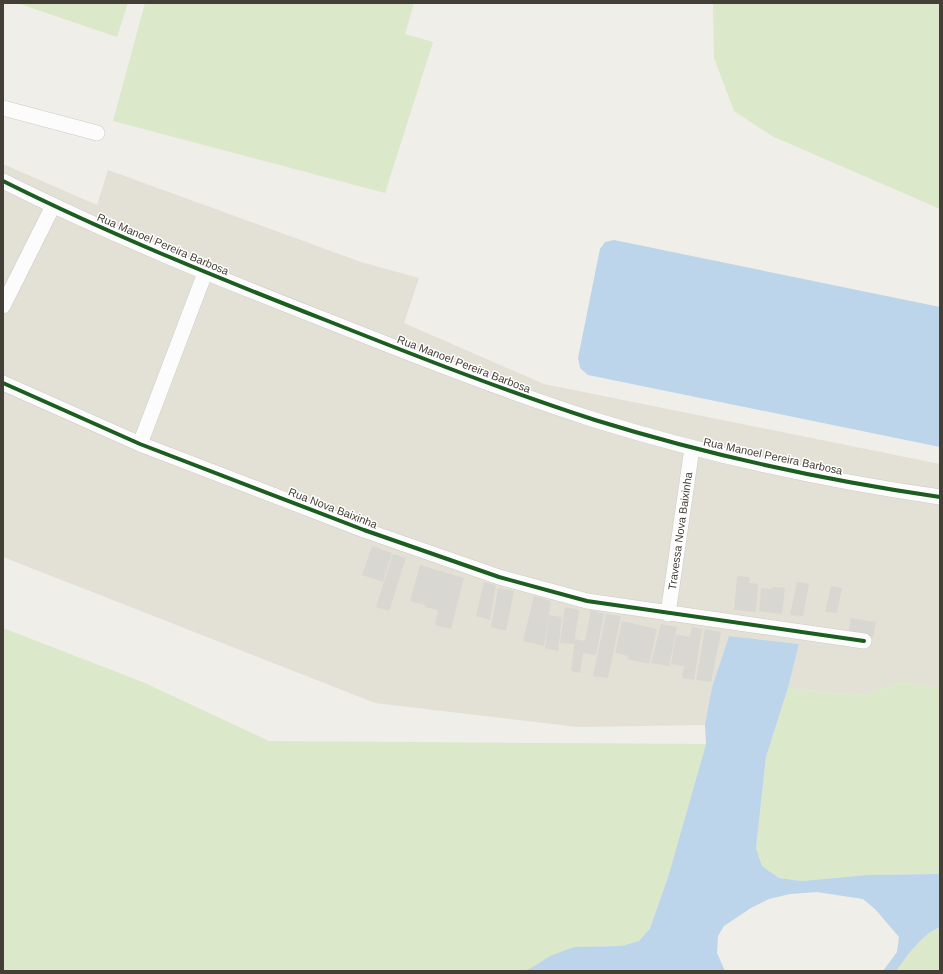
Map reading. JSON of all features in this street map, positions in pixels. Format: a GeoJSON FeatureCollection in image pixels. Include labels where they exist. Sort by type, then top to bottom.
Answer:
{"type":"FeatureCollection","features":[{"type":"Feature","properties":{"kind":"street"},"geometry":{"type":"LineString","coordinates":[[3,108],[97,133]]}},
{"type":"Feature","properties":{"kind":"street","name":"Rua Manoel Pereira Barbosa"},"geometry":{"type":"LineString","coordinates":[[3,181],[53,206],[205,273],[369,338],[520,395],[597,420],[692,448],[791,471],[887,489],[940,497]]}},
{"type":"Feature","properties":{"kind":"street"},"geometry":{"type":"LineString","coordinates":[[3,306],[53,206]]}},
{"type":"Feature","properties":{"kind":"street"},"geometry":{"type":"LineString","coordinates":[[140,444],[205,273]]}},
{"type":"Feature","properties":{"kind":"street","name":"Rua Nova Baixinha"},"geometry":{"type":"LineString","coordinates":[[3,383],[140,444],[364,530],[499,577],[587,601],[668,614],[864,641]]}},
{"type":"Feature","properties":{"kind":"street","name":"Travessa Nova Baixinha"},"geometry":{"type":"LineString","coordinates":[[668,614],[692,448]]}},
{"type":"Feature","properties":{"kind":"shaded area"},"geometry":{"type":"Polygon","coordinates":[[[3,164],[97,205],[108,170],[361,262],[419,278],[404,323],[544,384],[940,464],[940,689],[903,682],[862,695],[788,688],[799,644],[729,636],[712,687],[705,725],[578,727],[375,703],[3,557],[3,164]]]}},
{"type":"Feature","properties":{"kind":"green space"},"geometry":{"type":"Polygon","coordinates":[[[17,3],[128,3],[117,37],[17,3]]]}},
{"type":"Feature","properties":{"kind":"green space"},"geometry":{"type":"Polygon","coordinates":[[[145,3],[414,3],[405,34],[433,42],[385,193],[113,121],[145,3]]]}},
{"type":"Feature","properties":{"kind":"green space"},"geometry":{"type":"Polygon","coordinates":[[[713,3],[940,3],[940,209],[772,136],[734,111],[714,58],[713,3]]]}},
{"type":"Feature","properties":{"kind":"green space"},"geometry":{"type":"Polygon","coordinates":[[[3,628],[145,683],[269,741],[706,744],[668,877],[650,927],[639,941],[621,946],[600,946],[550,956],[524,971],[3,971],[3,628]]]}},
{"type":"Feature","properties":{"kind":"green space"},"geometry":{"type":"Polygon","coordinates":[[[903,682],[940,689],[940,874],[867,875],[802,881],[779,878],[762,866],[756,848],[766,757],[788,688],[862,695],[903,682]]]}},
{"type":"Feature","properties":{"kind":"green space"},"geometry":{"type":"Polygon","coordinates":[[[940,927],[940,971],[896,971],[921,940],[940,927]]]}},
{"type":"Feature","properties":{"kind":"water"},"geometry":{"type":"Polygon","coordinates":[[[614,240],[940,307],[940,447],[588,375],[580,368],[578,358],[600,249],[605,242],[614,240]]]}},
{"type":"Feature","properties":{"kind":"water"},"geometry":{"type":"Polygon","coordinates":[[[729,636],[799,644],[788,688],[766,757],[756,848],[762,866],[779,878],[802,881],[867,875],[940,874],[940,927],[921,940],[896,971],[883,971],[897,952],[899,937],[875,909],[863,899],[817,892],[790,894],[769,899],[751,908],[724,926],[718,936],[717,953],[725,971],[524,971],[550,956],[574,947],[621,946],[639,941],[650,928],[668,877],[706,744],[705,725],[712,687],[729,636]]]}},
{"type":"Feature","properties":{"kind":"building"},"geometry":{"type":"Polygon","coordinates":[[[372,546],[392,553],[383,582],[362,575],[372,546]]]}},
{"type":"Feature","properties":{"kind":"building"},"geometry":{"type":"Polygon","coordinates":[[[393,554],[406,558],[389,611],[376,607],[393,554]]]}},
{"type":"Feature","properties":{"kind":"building"},"geometry":{"type":"Polygon","coordinates":[[[420,565],[464,578],[451,629],[435,625],[438,610],[425,607],[427,598],[425,605],[410,601],[420,565]]]}},
{"type":"Feature","properties":{"kind":"building"},"geometry":{"type":"Polygon","coordinates":[[[737,576],[750,577],[749,583],[758,584],[756,612],[734,610],[737,576]]]}},
{"type":"Feature","properties":{"kind":"building"},"geometry":{"type":"Polygon","coordinates":[[[484,582],[496,585],[490,620],[476,616],[484,582]]]}},
{"type":"Feature","properties":{"kind":"building"},"geometry":{"type":"Polygon","coordinates":[[[797,582],[809,584],[803,616],[790,615],[797,582]]]}},
{"type":"Feature","properties":{"kind":"building"},"geometry":{"type":"Polygon","coordinates":[[[831,586],[842,588],[837,613],[825,612],[831,586]]]}},
{"type":"Feature","properties":{"kind":"building"},"geometry":{"type":"Polygon","coordinates":[[[772,587],[785,588],[782,614],[759,611],[761,588],[772,589],[772,587]]]}},
{"type":"Feature","properties":{"kind":"building"},"geometry":{"type":"Polygon","coordinates":[[[498,588],[514,591],[506,631],[491,627],[498,588]]]}},
{"type":"Feature","properties":{"kind":"building"},"geometry":{"type":"Polygon","coordinates":[[[534,596],[551,601],[544,646],[523,641],[534,596]]]}},
{"type":"Feature","properties":{"kind":"building"},"geometry":{"type":"Polygon","coordinates":[[[565,607],[579,610],[574,644],[560,643],[565,607]]]}},
{"type":"Feature","properties":{"kind":"building"},"geometry":{"type":"Polygon","coordinates":[[[591,610],[604,614],[596,655],[583,653],[580,673],[571,671],[575,639],[585,641],[591,610]]]}},
{"type":"Feature","properties":{"kind":"building"},"geometry":{"type":"Polygon","coordinates":[[[606,614],[621,616],[608,678],[593,676],[606,614]]]}},
{"type":"Feature","properties":{"kind":"building"},"geometry":{"type":"Polygon","coordinates":[[[549,615],[562,617],[558,651],[545,648],[549,615]]]}},
{"type":"Feature","properties":{"kind":"building"},"geometry":{"type":"Polygon","coordinates":[[[851,618],[876,622],[873,638],[848,633],[851,618]]]}},
{"type":"Feature","properties":{"kind":"building"},"geometry":{"type":"Polygon","coordinates":[[[622,621],[657,629],[649,664],[627,659],[628,656],[615,653],[622,621]]]}},
{"type":"Feature","properties":{"kind":"building"},"geometry":{"type":"Polygon","coordinates":[[[661,624],[677,627],[669,666],[651,663],[661,624]]]}},
{"type":"Feature","properties":{"kind":"building"},"geometry":{"type":"Polygon","coordinates":[[[692,627],[702,629],[694,680],[682,678],[684,666],[671,664],[676,634],[690,637],[692,627]]]}},
{"type":"Feature","properties":{"kind":"building"},"geometry":{"type":"Polygon","coordinates":[[[705,629],[721,632],[711,682],[696,680],[705,629]]]}},
{"type":"Feature","properties":{"kind":"cycle path"},"geometry":{"type":"LineString","coordinates":[[3,181],[83,219],[205,272],[427,360],[561,409],[637,433],[766,465],[853,483],[940,497]]}},
{"type":"Feature","properties":{"kind":"cycle path"},"geometry":{"type":"LineString","coordinates":[[3,383],[140,444],[364,530],[499,577],[587,601],[864,641]]}}]}
